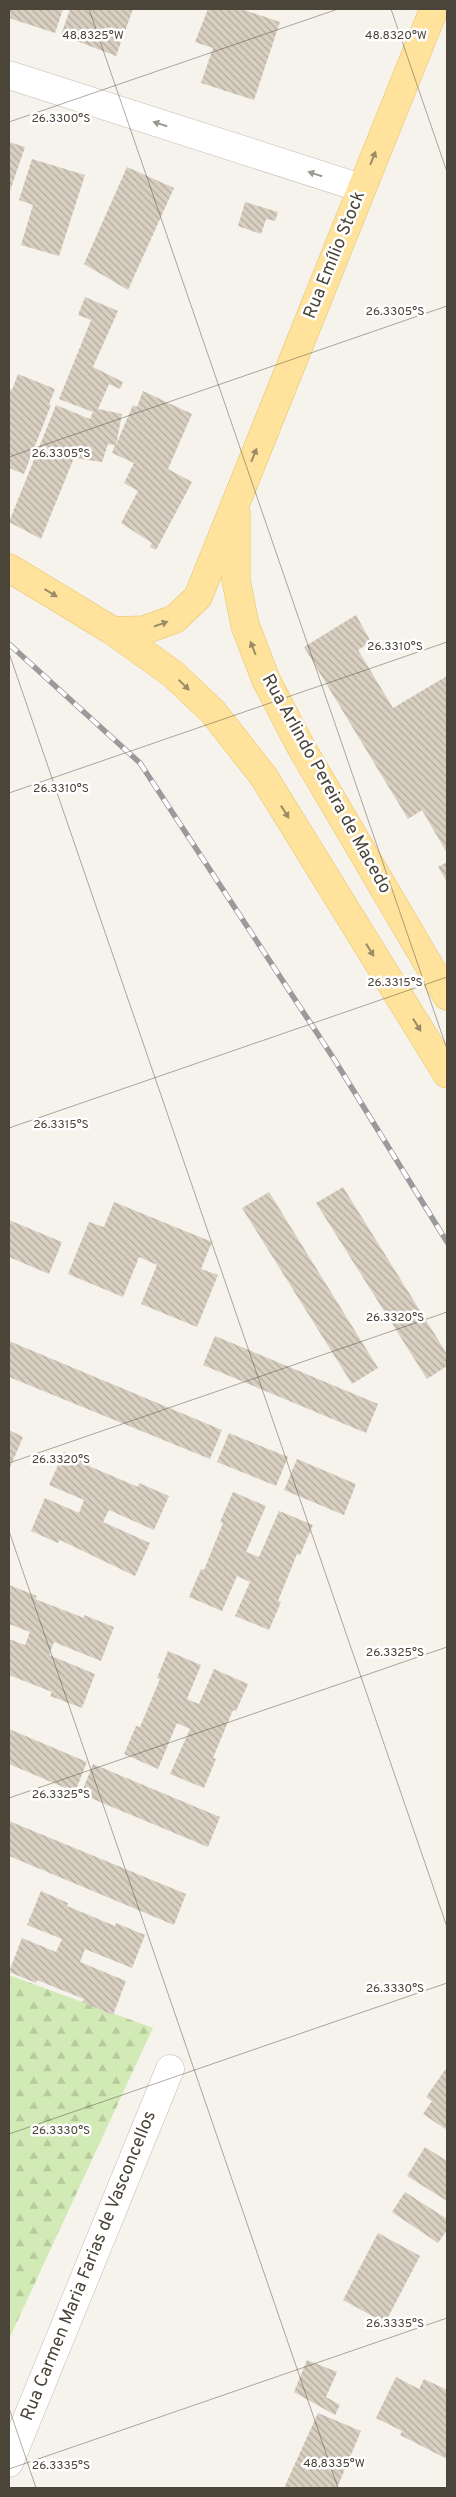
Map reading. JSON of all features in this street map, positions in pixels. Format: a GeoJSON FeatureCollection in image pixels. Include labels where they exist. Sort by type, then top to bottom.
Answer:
{"type":"FeatureCollection","features":[{"type":"Feature","properties":{"kind":"main road","name":"Rua Emílio Stock"},"geometry":{"type":"LineString","coordinates":[[113,630],[144,630],[175,619],[198,597],[434,9]]}},
{"type":"Feature","properties":{"kind":"main road","name":"Rua Arlindo Pereira de Macedo"},"geometry":{"type":"LineString","coordinates":[[236,500],[236,580],[245,625],[266,680],[301,747],[447,996]]}},
{"type":"Feature","properties":{"kind":"main road"},"geometry":{"type":"LineString","coordinates":[[9,568],[113,630],[173,674],[213,712],[264,777],[447,1074]]}},
{"type":"Feature","properties":{"kind":"street"},"geometry":{"type":"LineString","coordinates":[[9,76],[361,188]]}},
{"type":"Feature","properties":{"kind":"street","name":"Rua Carmen Maria Farias de Vasconcellos"},"geometry":{"type":"LineString","coordinates":[[9,2463],[170,2069]]}},
{"type":"Feature","properties":{"kind":"green space"},"geometry":{"type":"Polygon","coordinates":[[[9,1975],[153,2028],[9,2339],[9,1975]]]}},
{"type":"Feature","properties":{"kind":"building"},"geometry":{"type":"Polygon","coordinates":[[[9,9],[63,9],[55,33],[9,18],[9,9]]]}},
{"type":"Feature","properties":{"kind":"building"},"geometry":{"type":"Polygon","coordinates":[[[70,9],[133,9],[116,56],[61,35],[70,9]]]}},
{"type":"Feature","properties":{"kind":"building"},"geometry":{"type":"Polygon","coordinates":[[[208,9],[241,9],[280,22],[254,100],[201,83],[213,48],[195,42],[208,9]]]}},
{"type":"Feature","properties":{"kind":"building"},"geometry":{"type":"Polygon","coordinates":[[[9,142],[25,147],[9,194],[9,142]]]}},
{"type":"Feature","properties":{"kind":"building"},"geometry":{"type":"Polygon","coordinates":[[[32,159],[85,175],[59,256],[21,245],[33,205],[19,200],[32,159]]]}},
{"type":"Feature","properties":{"kind":"building"},"geometry":{"type":"Polygon","coordinates":[[[127,167],[174,188],[128,290],[84,264],[127,167]]]}},
{"type":"Feature","properties":{"kind":"building"},"geometry":{"type":"Polygon","coordinates":[[[245,202],[278,212],[275,221],[266,219],[261,234],[238,226],[245,202]]]}},
{"type":"Feature","properties":{"kind":"building"},"geometry":{"type":"Polygon","coordinates":[[[85,297],[118,311],[93,367],[123,382],[120,389],[109,384],[98,409],[122,414],[116,445],[133,405],[137,407],[143,391],[192,414],[168,469],[192,482],[156,550],[150,547],[152,543],[121,523],[138,491],[124,483],[134,463],[112,453],[115,445],[108,444],[102,462],[74,458],[41,539],[9,522],[56,405],[90,419],[93,412],[59,399],[91,320],[78,315],[85,297]]]}},
{"type":"Feature","properties":{"kind":"building"},"geometry":{"type":"Polygon","coordinates":[[[18,374],[55,389],[49,404],[51,405],[24,474],[9,468],[9,389],[12,390],[18,374]]]}},
{"type":"Feature","properties":{"kind":"building"},"geometry":{"type":"Polygon","coordinates":[[[356,615],[371,642],[358,650],[393,708],[447,676],[447,853],[422,810],[408,819],[304,647],[356,615]]]}},
{"type":"Feature","properties":{"kind":"building"},"geometry":{"type":"Polygon","coordinates":[[[447,862],[447,882],[438,867],[447,862]]]}},
{"type":"Feature","properties":{"kind":"building"},"geometry":{"type":"Polygon","coordinates":[[[343,1187],[447,1354],[447,1366],[427,1379],[316,1203],[343,1187]]]}},
{"type":"Feature","properties":{"kind":"building"},"geometry":{"type":"Polygon","coordinates":[[[269,1192],[378,1368],[352,1384],[242,1208],[269,1192]]]}},
{"type":"Feature","properties":{"kind":"building"},"geometry":{"type":"Polygon","coordinates":[[[114,1202],[212,1242],[201,1269],[218,1275],[197,1327],[141,1304],[157,1265],[139,1257],[123,1297],[68,1274],[89,1222],[104,1227],[114,1202]]]}},
{"type":"Feature","properties":{"kind":"building"},"geometry":{"type":"Polygon","coordinates":[[[9,1220],[62,1242],[49,1274],[9,1257],[9,1220]]]}},
{"type":"Feature","properties":{"kind":"building"},"geometry":{"type":"Polygon","coordinates":[[[215,1336],[378,1404],[366,1433],[203,1365],[215,1336]]]}},
{"type":"Feature","properties":{"kind":"building"},"geometry":{"type":"Polygon","coordinates":[[[9,1341],[222,1430],[210,1459],[9,1377],[9,1341]]]}},
{"type":"Feature","properties":{"kind":"building"},"geometry":{"type":"Polygon","coordinates":[[[9,1430],[23,1437],[9,1470],[9,1430]]]}},
{"type":"Feature","properties":{"kind":"building"},"geometry":{"type":"Polygon","coordinates":[[[229,1433],[288,1457],[276,1486],[217,1462],[229,1433]]]}},
{"type":"Feature","properties":{"kind":"building"},"geometry":{"type":"Polygon","coordinates":[[[64,1452],[91,1464],[89,1466],[138,1487],[139,1483],[169,1496],[154,1530],[109,1510],[103,1522],[150,1543],[135,1576],[60,1540],[58,1543],[31,1531],[45,1498],[79,1513],[84,1500],[49,1485],[64,1452]]]}},
{"type":"Feature","properties":{"kind":"building"},"geometry":{"type":"Polygon","coordinates":[[[297,1459],[356,1484],[344,1515],[284,1490],[297,1459]]]}},
{"type":"Feature","properties":{"kind":"building"},"geometry":{"type":"Polygon","coordinates":[[[233,1492],[266,1506],[246,1552],[259,1557],[279,1511],[313,1525],[300,1555],[297,1554],[278,1601],[281,1602],[269,1630],[235,1616],[250,1582],[237,1576],[222,1611],[189,1597],[201,1569],[204,1570],[223,1523],[220,1522],[233,1492]]]}},
{"type":"Feature","properties":{"kind":"building"},"geometry":{"type":"Polygon","coordinates":[[[9,1585],[37,1596],[35,1599],[84,1618],[84,1615],[114,1627],[101,1661],[54,1642],[49,1655],[95,1674],[82,1708],[50,1696],[52,1692],[9,1675],[9,1639],[25,1645],[30,1632],[9,1624],[9,1585]]]}},
{"type":"Feature","properties":{"kind":"building"},"geometry":{"type":"Polygon","coordinates":[[[168,1651],[201,1665],[187,1699],[199,1704],[214,1669],[248,1684],[236,1711],[233,1710],[213,1758],[216,1759],[204,1788],[170,1774],[190,1729],[177,1723],[158,1769],[124,1754],[136,1726],[140,1727],[160,1679],[157,1678],[168,1651]]]}},
{"type":"Feature","properties":{"kind":"building"},"geometry":{"type":"Polygon","coordinates":[[[9,1729],[87,1762],[75,1792],[9,1764],[9,1729]]]}},
{"type":"Feature","properties":{"kind":"building"},"geometry":{"type":"Polygon","coordinates":[[[93,1764],[220,1817],[208,1847],[81,1794],[93,1764]]]}},
{"type":"Feature","properties":{"kind":"building"},"geometry":{"type":"Polygon","coordinates":[[[9,1821],[186,1894],[174,1925],[9,1856],[9,1821]]]}},
{"type":"Feature","properties":{"kind":"building"},"geometry":{"type":"Polygon","coordinates":[[[41,1891],[68,1903],[67,1906],[115,1926],[116,1923],[145,1935],[132,1968],[85,1949],[80,1962],[126,1981],[113,2015],[82,2002],[84,1999],[37,1980],[36,1983],[9,1972],[22,1938],[56,1952],[62,1939],[27,1925],[41,1891]]]}},
{"type":"Feature","properties":{"kind":"building"},"geometry":{"type":"Polygon","coordinates":[[[447,2067],[447,2130],[423,2114],[432,2101],[426,2097],[447,2067]]]}},
{"type":"Feature","properties":{"kind":"building"},"geometry":{"type":"Polygon","coordinates":[[[425,2147],[447,2161],[447,2201],[407,2176],[425,2147]]]}},
{"type":"Feature","properties":{"kind":"building"},"geometry":{"type":"Polygon","coordinates":[[[405,2192],[447,2219],[447,2230],[438,2243],[392,2212],[405,2192]]]}},
{"type":"Feature","properties":{"kind":"building"},"geometry":{"type":"Polygon","coordinates":[[[378,2233],[420,2256],[385,2323],[343,2300],[378,2233]]]}},
{"type":"Feature","properties":{"kind":"building"},"geometry":{"type":"Polygon","coordinates":[[[307,2360],[337,2372],[326,2397],[340,2405],[335,2415],[294,2392],[307,2360]]]}},
{"type":"Feature","properties":{"kind":"building"},"geometry":{"type":"Polygon","coordinates":[[[396,2377],[419,2389],[424,2379],[447,2390],[447,2459],[400,2435],[402,2431],[376,2418],[396,2377]]]}},
{"type":"Feature","properties":{"kind":"building"},"geometry":{"type":"Polygon","coordinates":[[[318,2413],[361,2431],[337,2488],[284,2488],[318,2413]]]}},
{"type":"Feature","properties":{"kind":"railway"},"geometry":{"type":"LineString","coordinates":[[9,644],[140,763],[334,1059],[447,1242]]}}]}
